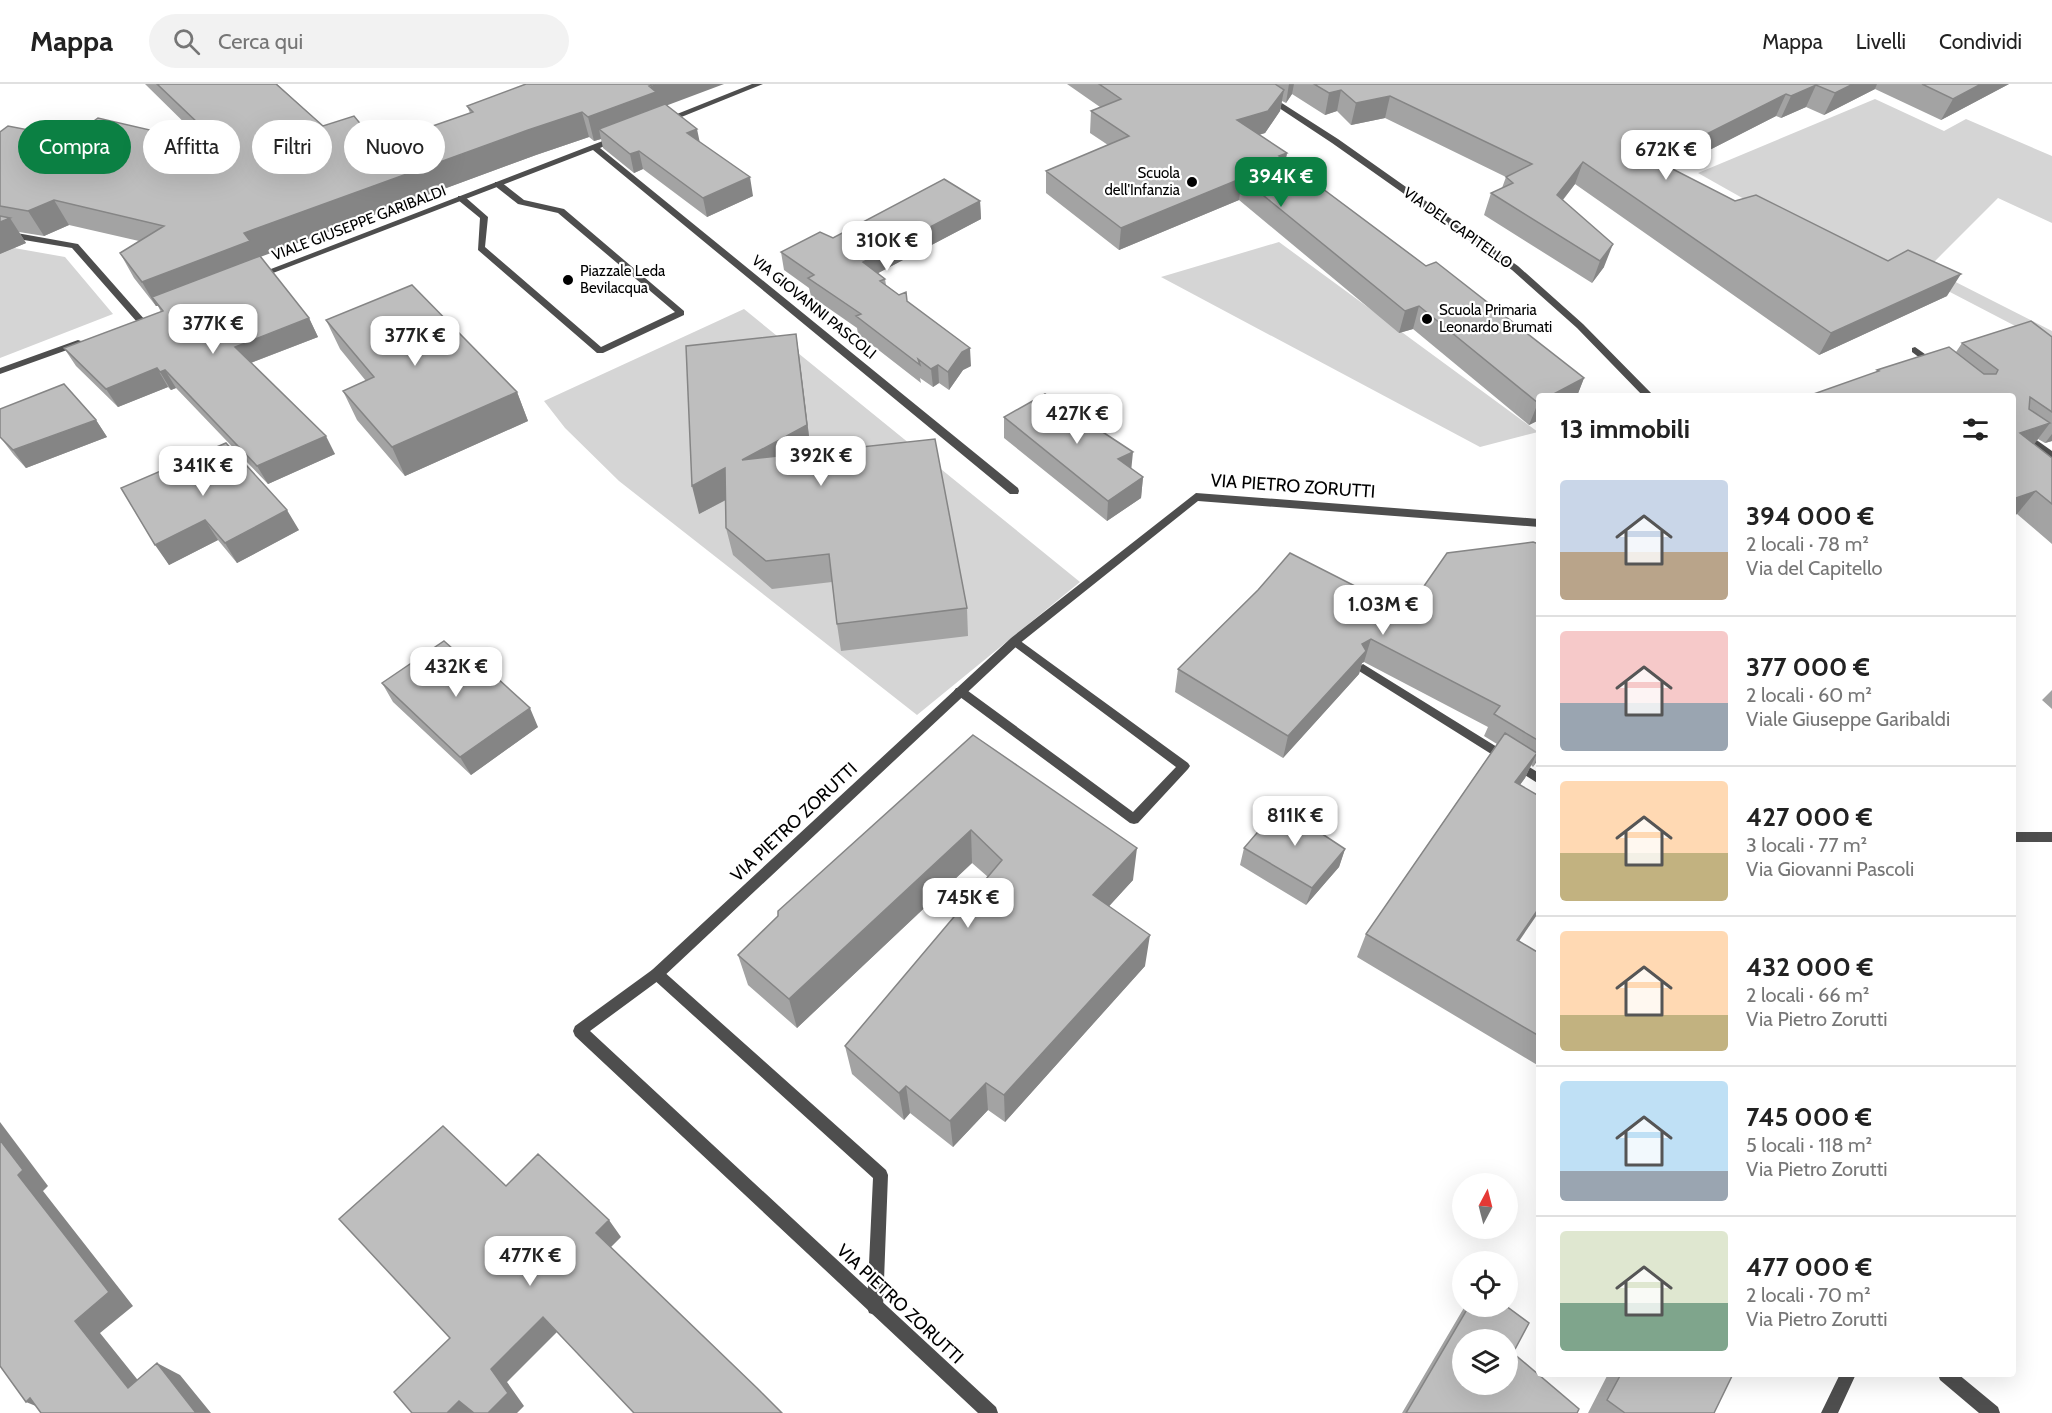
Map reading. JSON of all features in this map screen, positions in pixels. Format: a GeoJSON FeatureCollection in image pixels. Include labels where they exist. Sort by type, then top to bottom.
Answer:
{"type":"FeatureCollection","features":[{"type":"Feature","properties":{"kind":"street"},"geometry":{"type":"LineString","coordinates":[[660,122],[759,84]]}},
{"type":"Feature","properties":{"kind":"street","name":"VIA DEL CAPITELLO"},"geometry":{"type":"LineString","coordinates":[[1247,84],[1515,268],[1580,326],[1646,393]]}},
{"type":"Feature","properties":{"kind":"street"},"geometry":{"type":"LineString","coordinates":[[1263,94],[1273,92]]}},
{"type":"Feature","properties":{"kind":"street","name":"VIALE GIUSEPPE GARIBALDI"},"geometry":{"type":"LineString","coordinates":[[251,278],[627,135]]}},
{"type":"Feature","properties":{"kind":"street","name":"VIA GIOVANNI PASCOLI"},"geometry":{"type":"LineString","coordinates":[[594,147],[1014,491]]}},
{"type":"Feature","properties":{"kind":"street"},"geometry":{"type":"LineString","coordinates":[[461,198],[484,217],[481,248],[600,351],[681,314],[561,211],[520,202],[498,184]]}},
{"type":"Feature","properties":{"kind":"street"},"geometry":{"type":"LineString","coordinates":[[0,233],[75,246],[140,320]]}},
{"type":"Feature","properties":{"kind":"street"},"geometry":{"type":"LineString","coordinates":[[130,324],[152,316]]}},
{"type":"Feature","properties":{"kind":"street"},"geometry":{"type":"LineString","coordinates":[[0,371],[86,340]]}},
{"type":"Feature","properties":{"kind":"street"},"geometry":{"type":"LineString","coordinates":[[1916,350],[1941,370]]}},
{"type":"Feature","properties":{"kind":"street"},"geometry":{"type":"LineString","coordinates":[[2016,428],[2052,456]]}},
{"type":"Feature","properties":{"kind":"street","name":"VIA PIETRO ZORUTTI"},"geometry":{"type":"LineString","coordinates":[[990,1413],[580,1031],[657,974],[1015,641],[1196,497],[1536,523]]}},
{"type":"Feature","properties":{"kind":"street"},"geometry":{"type":"LineString","coordinates":[[960,691],[1134,819],[1184,766],[1015,641]]}},
{"type":"Feature","properties":{"kind":"street"},"geometry":{"type":"LineString","coordinates":[[1363,668],[1536,776]]}},
{"type":"Feature","properties":{"kind":"street"},"geometry":{"type":"LineString","coordinates":[[2016,837],[2052,837]]}},
{"type":"Feature","properties":{"kind":"street"},"geometry":{"type":"LineString","coordinates":[[657,974],[881,1175],[875,1306]]}},
{"type":"Feature","properties":{"kind":"street"},"geometry":{"type":"LineString","coordinates":[[1829,1413],[1847,1377]]}},
{"type":"Feature","properties":{"kind":"street"},"geometry":{"type":"LineString","coordinates":[[1950,1377],[1992,1413]]}},
{"type":"Feature","properties":{"kind":"shaded area"},"geometry":{"type":"Polygon","coordinates":[[[1875,99],[1944,131],[1966,119],[2052,156],[2052,223],[1998,198],[1928,268],[2052,331],[2052,345],[1900,266],[1847,257],[1698,173],[1875,99]]]}},
{"type":"Feature","properties":{"kind":"shaded area"},"geometry":{"type":"Polygon","coordinates":[[[1279,242],[1536,433],[1480,447],[1161,277],[1279,242]]]}},
{"type":"Feature","properties":{"kind":"shaded area"},"geometry":{"type":"Polygon","coordinates":[[[14,248],[65,257],[113,314],[0,358],[0,254],[14,248]]]}},
{"type":"Feature","properties":{"kind":"shaded area"},"geometry":{"type":"Polygon","coordinates":[[[744,309],[1080,582],[917,715],[619,481],[565,428],[544,401],[744,309]]]}},
{"type":"Feature","properties":{"kind":"building"},"geometry":{"type":"Polygon","coordinates":[[[157,84],[276,84],[316,120],[252,120],[252,174],[332,174],[332,123],[354,116],[357,120],[344,120],[344,174],[407,174],[244,233],[250,241],[142,282],[120,253],[164,226],[54,200],[28,211],[0,206],[0,132],[8,126],[18,128],[18,174],[131,174],[131,126],[143,128],[143,174],[240,174],[240,120],[195,120],[157,84]]]}},
{"type":"Feature","properties":{"kind":"building"},"geometry":{"type":"Polygon","coordinates":[[[526,84],[655,84],[649,86],[656,92],[588,117],[582,112],[445,160],[445,122],[473,112],[467,106],[526,84]]]}},
{"type":"Feature","properties":{"kind":"building"},"geometry":{"type":"Polygon","coordinates":[[[1099,84],[1275,84],[1284,90],[1268,111],[1237,120],[1287,153],[1279,156],[1426,266],[1436,262],[1584,378],[1556,393],[1536,393],[1536,401],[1419,306],[1405,311],[1242,178],[1121,228],[1046,171],[1129,136],[1091,111],[1121,99],[1099,84]]]}},
{"type":"Feature","properties":{"kind":"building"},"geometry":{"type":"Polygon","coordinates":[[[1314,84],[1853,84],[1835,93],[1816,85],[1791,96],[1786,94],[1655,160],[1735,201],[1756,195],[1888,261],[1908,250],[1961,274],[1831,333],[1583,162],[1557,195],[1613,244],[1600,261],[1491,193],[1513,183],[1506,177],[1532,164],[1390,96],[1356,103],[1341,90],[1329,93],[1314,84]]]}},
{"type":"Feature","properties":{"kind":"building"},"geometry":{"type":"Polygon","coordinates":[[[1922,84],[1981,84],[1953,99],[1922,84]]]}},
{"type":"Feature","properties":{"kind":"building"},"geometry":{"type":"Polygon","coordinates":[[[665,104],[697,129],[687,133],[750,177],[703,198],[639,151],[630,154],[599,129],[665,104]]]}},
{"type":"Feature","properties":{"kind":"building"},"geometry":{"type":"Polygon","coordinates":[[[944,179],[980,201],[863,262],[885,279],[880,281],[899,295],[906,292],[907,301],[970,348],[962,352],[948,372],[938,365],[931,369],[918,359],[920,365],[856,316],[861,314],[808,278],[814,275],[781,252],[820,232],[833,238],[944,179]]]}},
{"type":"Feature","properties":{"kind":"building"},"geometry":{"type":"Polygon","coordinates":[[[0,216],[10,218],[0,222],[0,216]]]}},
{"type":"Feature","properties":{"kind":"building"},"geometry":{"type":"Polygon","coordinates":[[[260,256],[309,318],[235,347],[326,436],[257,466],[165,370],[160,372],[157,368],[106,389],[64,348],[163,311],[152,297],[260,256]]]}},
{"type":"Feature","properties":{"kind":"building"},"geometry":{"type":"Polygon","coordinates":[[[412,285],[517,392],[392,447],[343,391],[374,377],[326,320],[412,285]]]}},
{"type":"Feature","properties":{"kind":"building"},"geometry":{"type":"Polygon","coordinates":[[[2031,321],[2052,337],[2052,412],[2030,397],[2029,409],[2050,423],[2020,433],[2052,458],[2052,504],[2036,491],[2016,498],[2016,393],[1817,393],[1879,371],[1877,370],[1949,347],[1984,374],[1996,374],[1998,370],[1962,343],[2031,321]]]}},
{"type":"Feature","properties":{"kind":"building"},"geometry":{"type":"Polygon","coordinates":[[[796,334],[807,425],[742,460],[935,439],[967,608],[837,624],[829,554],[766,561],[726,528],[725,468],[692,486],[686,346],[796,334]]]}},
{"type":"Feature","properties":{"kind":"building"},"geometry":{"type":"Polygon","coordinates":[[[64,384],[96,420],[13,450],[0,437],[0,409],[64,384]]]}},
{"type":"Feature","properties":{"kind":"building"},"geometry":{"type":"Polygon","coordinates":[[[1045,394],[1133,452],[1118,459],[1143,477],[1108,501],[1004,417],[1045,394]]]}},
{"type":"Feature","properties":{"kind":"building"},"geometry":{"type":"Polygon","coordinates":[[[226,443],[287,510],[225,543],[205,520],[155,545],[121,488],[226,443]]]}},
{"type":"Feature","properties":{"kind":"building"},"geometry":{"type":"Polygon","coordinates":[[[1536,543],[1536,739],[1494,714],[1500,706],[1371,639],[1362,644],[1366,651],[1288,736],[1178,669],[1258,590],[1290,553],[1406,612],[1447,553],[1536,543]]]}},
{"type":"Feature","properties":{"kind":"building"},"geometry":{"type":"Polygon","coordinates":[[[444,641],[478,671],[485,667],[530,708],[460,757],[382,683],[444,641]]]}},
{"type":"Feature","properties":{"kind":"building"},"geometry":{"type":"Polygon","coordinates":[[[1505,733],[1536,752],[1515,782],[1536,794],[1536,912],[1517,940],[1536,951],[1536,1034],[1366,934],[1505,733]]]}},
{"type":"Feature","properties":{"kind":"building"},"geometry":{"type":"Polygon","coordinates":[[[973,735],[1137,848],[1093,895],[1150,935],[1004,1095],[986,1083],[950,1121],[906,1086],[899,1093],[845,1046],[1002,860],[971,830],[789,999],[738,955],[778,916],[778,911],[973,735]]]}},
{"type":"Feature","properties":{"kind":"building"},"geometry":{"type":"Polygon","coordinates":[[[1280,806],[1345,849],[1312,888],[1244,848],[1280,806]]]}},
{"type":"Feature","properties":{"kind":"building"},"geometry":{"type":"Polygon","coordinates":[[[443,1126],[506,1186],[538,1154],[609,1220],[596,1233],[782,1413],[634,1413],[543,1317],[491,1369],[508,1393],[488,1413],[474,1413],[459,1401],[447,1413],[412,1413],[394,1392],[450,1338],[339,1219],[443,1126]]]}},
{"type":"Feature","properties":{"kind":"building"},"geometry":{"type":"Polygon","coordinates":[[[0,1140],[23,1170],[18,1175],[109,1292],[75,1321],[128,1388],[157,1363],[196,1413],[41,1413],[30,1398],[26,1402],[0,1366],[0,1140]]]}},
{"type":"Feature","properties":{"kind":"building"},"geometry":{"type":"Polygon","coordinates":[[[1518,1315],[1529,1323],[1518,1344],[1518,1329],[1455,1329],[1463,1317],[1518,1317],[1518,1315]]]}},
{"type":"Feature","properties":{"kind":"building"},"geometry":{"type":"Polygon","coordinates":[[[1452,1335],[1452,1395],[1518,1395],[1518,1357],[1536,1373],[1536,1377],[1541,1377],[1579,1409],[1577,1413],[1406,1413],[1452,1335]]]}},
{"type":"Feature","properties":{"kind":"building"},"geometry":{"type":"Polygon","coordinates":[[[1619,1377],[1732,1377],[1714,1413],[1625,1413],[1607,1400],[1619,1377]]]}},
{"type":"Feature","properties":{"kind":"place","name":"Scuola dell'Infanzia"},"geometry":{"type":"Point","coordinates":[1192,182]}},
{"type":"Feature","properties":{"kind":"place","name":"Piazzale Leda Bevilacqua"},"geometry":{"type":"Point","coordinates":[568,280]}},
{"type":"Feature","properties":{"kind":"place","name":"Scuola Primaria Leonardo Brumati"},"geometry":{"type":"Point","coordinates":[1427,319]}}]}
